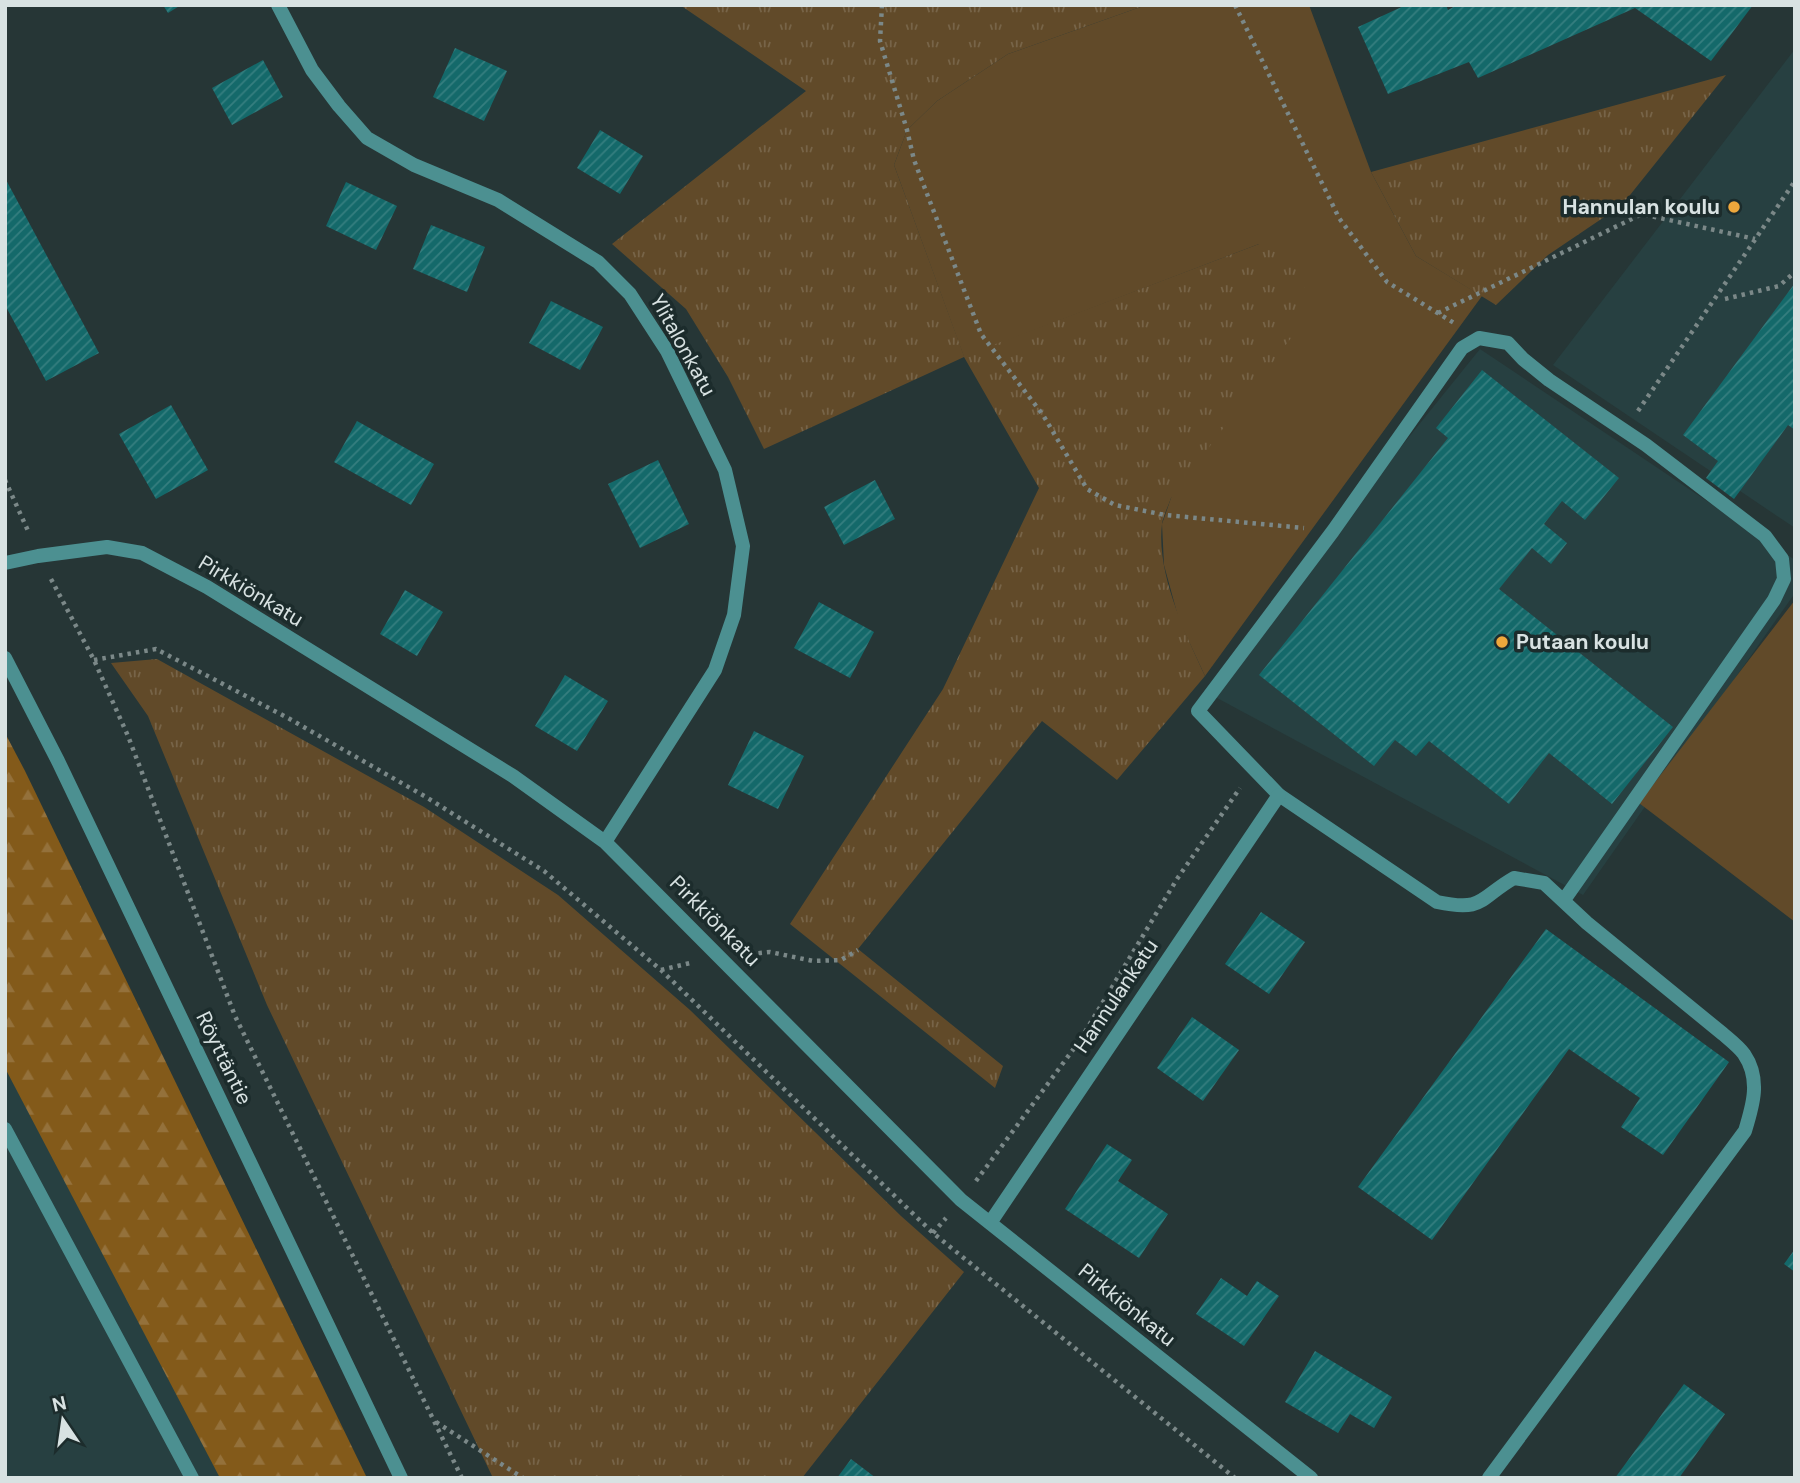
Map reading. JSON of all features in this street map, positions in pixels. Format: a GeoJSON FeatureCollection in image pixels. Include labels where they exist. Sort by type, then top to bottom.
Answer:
{"type":"FeatureCollection","features":[{"type":"Feature","properties":{"kind":"street","name":"Ylitalonkatu"},"geometry":{"type":"LineString","coordinates":[[278,5],[312,70],[367,138],[414,165],[498,200],[598,262],[630,294],[667,351],[725,470],[743,546],[734,615],[715,670],[605,842]]}},
{"type":"Feature","properties":{"kind":"street"},"geometry":{"type":"LineString","coordinates":[[1489,1478],[1745,1131],[1755,1099],[1754,1079],[1744,1054],[1723,1034],[1587,923],[1544,883],[1514,878],[1478,904],[1455,906],[1437,902],[1279,795],[1198,711],[1333,531],[1462,348],[1479,338],[1508,343],[1549,380],[1625,430],[1765,536],[1782,559],[1784,579],[1774,600],[1564,900]]}},
{"type":"Feature","properties":{"kind":"street","name":"Pirkkiönkatu"},"geometry":{"type":"LineString","coordinates":[[5,563],[107,547],[142,553],[207,587],[513,776],[605,842],[961,1200],[1311,1478]]}},
{"type":"Feature","properties":{"kind":"street","name":"Röyttäntie"},"geometry":{"type":"LineString","coordinates":[[5,658],[58,761],[401,1478]]}},
{"type":"Feature","properties":{"kind":"street","name":"Hannulankatu"},"geometry":{"type":"LineString","coordinates":[[990,1223],[1279,795]]}},
{"type":"Feature","properties":{"kind":"street"},"geometry":{"type":"LineString","coordinates":[[5,1129],[192,1478]]}},
{"type":"Feature","properties":{"kind":"path"},"geometry":{"type":"LineString","coordinates":[[882,5],[880,41],[914,160],[981,334],[1043,415],[1087,489],[1115,505],[1166,514],[1333,531]]}},
{"type":"Feature","properties":{"kind":"path"},"geometry":{"type":"LineString","coordinates":[[1235,5],[1339,218],[1387,282],[1479,338]]}},
{"type":"Feature","properties":{"kind":"path"},"geometry":{"type":"LineString","coordinates":[[1625,430],[1795,181]]}},
{"type":"Feature","properties":{"kind":"path"},"geometry":{"type":"LineString","coordinates":[[1438,314],[1642,214],[1755,239]]}},
{"type":"Feature","properties":{"kind":"path"},"geometry":{"type":"LineString","coordinates":[[1725,299],[1779,286],[1795,272]]}},
{"type":"Feature","properties":{"kind":"path"},"geometry":{"type":"LineString","coordinates":[[5,480],[22,512],[38,556],[94,660],[128,736],[235,1016],[462,1478]]}},
{"type":"Feature","properties":{"kind":"path"},"geometry":{"type":"LineString","coordinates":[[94,660],[156,649],[288,718],[426,797],[544,871],[661,970],[933,1233],[1235,1478]]}},
{"type":"Feature","properties":{"kind":"path"},"geometry":{"type":"LineString","coordinates":[[933,1233],[961,1200],[1081,1038],[1177,879],[1253,770]]}},
{"type":"Feature","properties":{"kind":"path"},"geometry":{"type":"LineString","coordinates":[[435,1422],[523,1478]]}},
{"type":"Feature","properties":{"kind":"shaded area","name":"Hannulan koulu"},"geometry":{"type":"Polygon","coordinates":[[[1795,49],[1795,528],[1553,365],[1795,49]]]}},
{"type":"Feature","properties":{"kind":"shaded area","name":"Putaan koulu"},"geometry":{"type":"Polygon","coordinates":[[[1480,349],[1795,560],[1795,593],[1583,895],[1204,691],[1480,349]]]}},
{"type":"Feature","properties":{"kind":"shaded area"},"geometry":{"type":"Polygon","coordinates":[[[5,872],[292,1478],[5,1478],[5,872]]]}},
{"type":"Feature","properties":{"kind":"green space"},"geometry":{"type":"Polygon","coordinates":[[[680,5],[1146,5],[1008,54],[937,101],[907,130],[894,165],[964,356],[1259,244],[1283,244],[1303,264],[1306,318],[1171,498],[1163,521],[1161,543],[1168,582],[1181,622],[1205,676],[1117,780],[1042,721],[858,949],[1003,1066],[995,1088],[790,924],[943,689],[1039,488],[964,357],[764,449],[728,377],[686,309],[612,244],[806,91],[680,5]]]}},
{"type":"Feature","properties":{"kind":"green space"},"geometry":{"type":"Polygon","coordinates":[[[1146,5],[1309,5],[1371,172],[1416,256],[1482,296],[1205,676],[1179,620],[1164,565],[1162,524],[1259,244],[964,357],[894,165],[907,130],[937,101],[1008,54],[1146,5]]]}},
{"type":"Feature","properties":{"kind":"green space"},"geometry":{"type":"Polygon","coordinates":[[[1726,75],[1622,205],[1548,255],[1496,305],[1416,256],[1371,172],[1726,75]]]}},
{"type":"Feature","properties":{"kind":"green space"},"geometry":{"type":"Polygon","coordinates":[[[1795,600],[1795,922],[1639,803],[1795,600]]]}},
{"type":"Feature","properties":{"kind":"green space"},"geometry":{"type":"Polygon","coordinates":[[[157,659],[424,807],[558,895],[690,1010],[901,1216],[964,1272],[802,1478],[493,1478],[267,1005],[148,716],[111,663],[157,659]]]}},
{"type":"Feature","properties":{"kind":"green space"},"geometry":{"type":"Polygon","coordinates":[[[5,733],[367,1478],[220,1478],[5,1068],[5,733]]]}},
{"type":"Feature","properties":{"kind":"building"},"geometry":{"type":"Polygon","coordinates":[[[163,5],[181,5],[168,13],[163,5]]]}},
{"type":"Feature","properties":{"kind":"building"},"geometry":{"type":"Polygon","coordinates":[[[1406,5],[1446,5],[1448,10],[1457,5],[1753,5],[1711,61],[1635,8],[1478,78],[1469,62],[1388,94],[1358,27],[1406,5]]]}},
{"type":"Feature","properties":{"kind":"building"},"geometry":{"type":"Polygon","coordinates":[[[455,48],[507,71],[484,121],[433,97],[455,48]]]}},
{"type":"Feature","properties":{"kind":"building"},"geometry":{"type":"Polygon","coordinates":[[[263,60],[283,97],[232,125],[212,88],[263,60]]]}},
{"type":"Feature","properties":{"kind":"building"},"geometry":{"type":"Polygon","coordinates":[[[600,130],[643,156],[620,194],[577,168],[600,130]]]}},
{"type":"Feature","properties":{"kind":"building"},"geometry":{"type":"Polygon","coordinates":[[[5,178],[99,353],[46,381],[5,305],[5,178]]]}},
{"type":"Feature","properties":{"kind":"building"},"geometry":{"type":"Polygon","coordinates":[[[346,182],[397,206],[376,250],[326,226],[346,182]]]}},
{"type":"Feature","properties":{"kind":"building"},"geometry":{"type":"Polygon","coordinates":[[[431,225],[485,247],[467,292],[413,269],[431,225]]]}},
{"type":"Feature","properties":{"kind":"building"},"geometry":{"type":"Polygon","coordinates":[[[1795,283],[1795,430],[1788,425],[1734,499],[1706,478],[1718,461],[1683,435],[1795,283]]]}},
{"type":"Feature","properties":{"kind":"building"},"geometry":{"type":"Polygon","coordinates":[[[551,301],[603,327],[580,370],[529,343],[551,301]]]}},
{"type":"Feature","properties":{"kind":"building"},"geometry":{"type":"Polygon","coordinates":[[[1482,370],[1619,478],[1585,520],[1562,501],[1544,524],[1567,543],[1551,564],[1532,548],[1499,589],[1673,727],[1612,804],[1549,753],[1509,804],[1429,741],[1416,756],[1395,740],[1374,766],[1259,675],[1448,438],[1436,428],[1482,370]]]}},
{"type":"Feature","properties":{"kind":"building"},"geometry":{"type":"Polygon","coordinates":[[[171,405],[208,470],[156,499],[119,434],[171,405]]]}},
{"type":"Feature","properties":{"kind":"building"},"geometry":{"type":"Polygon","coordinates":[[[357,421],[434,464],[411,505],[334,462],[357,421]]]}},
{"type":"Feature","properties":{"kind":"building"},"geometry":{"type":"Polygon","coordinates":[[[658,460],[689,524],[640,548],[608,484],[658,460]]]}},
{"type":"Feature","properties":{"kind":"building"},"geometry":{"type":"Polygon","coordinates":[[[875,480],[895,519],[844,545],[824,507],[875,480]]]}},
{"type":"Feature","properties":{"kind":"building"},"geometry":{"type":"Polygon","coordinates":[[[405,590],[443,612],[417,656],[380,634],[405,590]]]}},
{"type":"Feature","properties":{"kind":"building"},"geometry":{"type":"Polygon","coordinates":[[[819,602],[874,632],[850,678],[794,648],[819,602]]]}},
{"type":"Feature","properties":{"kind":"building"},"geometry":{"type":"Polygon","coordinates":[[[565,675],[608,701],[577,751],[535,726],[565,675]]]}},
{"type":"Feature","properties":{"kind":"building"},"geometry":{"type":"Polygon","coordinates":[[[754,731],[804,756],[778,809],[728,785],[754,731]]]}},
{"type":"Feature","properties":{"kind":"building"},"geometry":{"type":"Polygon","coordinates":[[[1261,912],[1305,942],[1269,994],[1225,964],[1261,912]]]}},
{"type":"Feature","properties":{"kind":"building"},"geometry":{"type":"Polygon","coordinates":[[[1546,929],[1729,1062],[1663,1155],[1621,1127],[1640,1098],[1569,1049],[1432,1240],[1358,1187],[1546,929]]]}},
{"type":"Feature","properties":{"kind":"building"},"geometry":{"type":"Polygon","coordinates":[[[1192,1017],[1239,1050],[1203,1101],[1157,1068],[1192,1017]]]}},
{"type":"Feature","properties":{"kind":"building"},"geometry":{"type":"Polygon","coordinates":[[[1107,1144],[1132,1160],[1118,1181],[1168,1214],[1139,1258],[1065,1209],[1107,1144]]]}},
{"type":"Feature","properties":{"kind":"building"},"geometry":{"type":"Polygon","coordinates":[[[1795,1249],[1795,1272],[1784,1264],[1795,1249]]]}},
{"type":"Feature","properties":{"kind":"building"},"geometry":{"type":"Polygon","coordinates":[[[1221,1278],[1247,1296],[1257,1281],[1279,1296],[1244,1346],[1196,1314],[1221,1278]]]}},
{"type":"Feature","properties":{"kind":"building"},"geometry":{"type":"Polygon","coordinates":[[[1315,1351],[1392,1397],[1374,1428],[1350,1414],[1338,1433],[1285,1402],[1315,1351]]]}},
{"type":"Feature","properties":{"kind":"building"},"geometry":{"type":"Polygon","coordinates":[[[1684,1384],[1725,1414],[1679,1478],[1615,1478],[1684,1384]]]}},
{"type":"Feature","properties":{"kind":"building"},"geometry":{"type":"Polygon","coordinates":[[[851,1459],[876,1478],[837,1478],[851,1459]]]}},
{"type":"Feature","properties":{"kind":"place","name":"Hannulan koulu"},"geometry":{"type":"Point","coordinates":[1734,207]}},
{"type":"Feature","properties":{"kind":"place","name":"Putaan koulu"},"geometry":{"type":"Point","coordinates":[1502,642]}}]}
